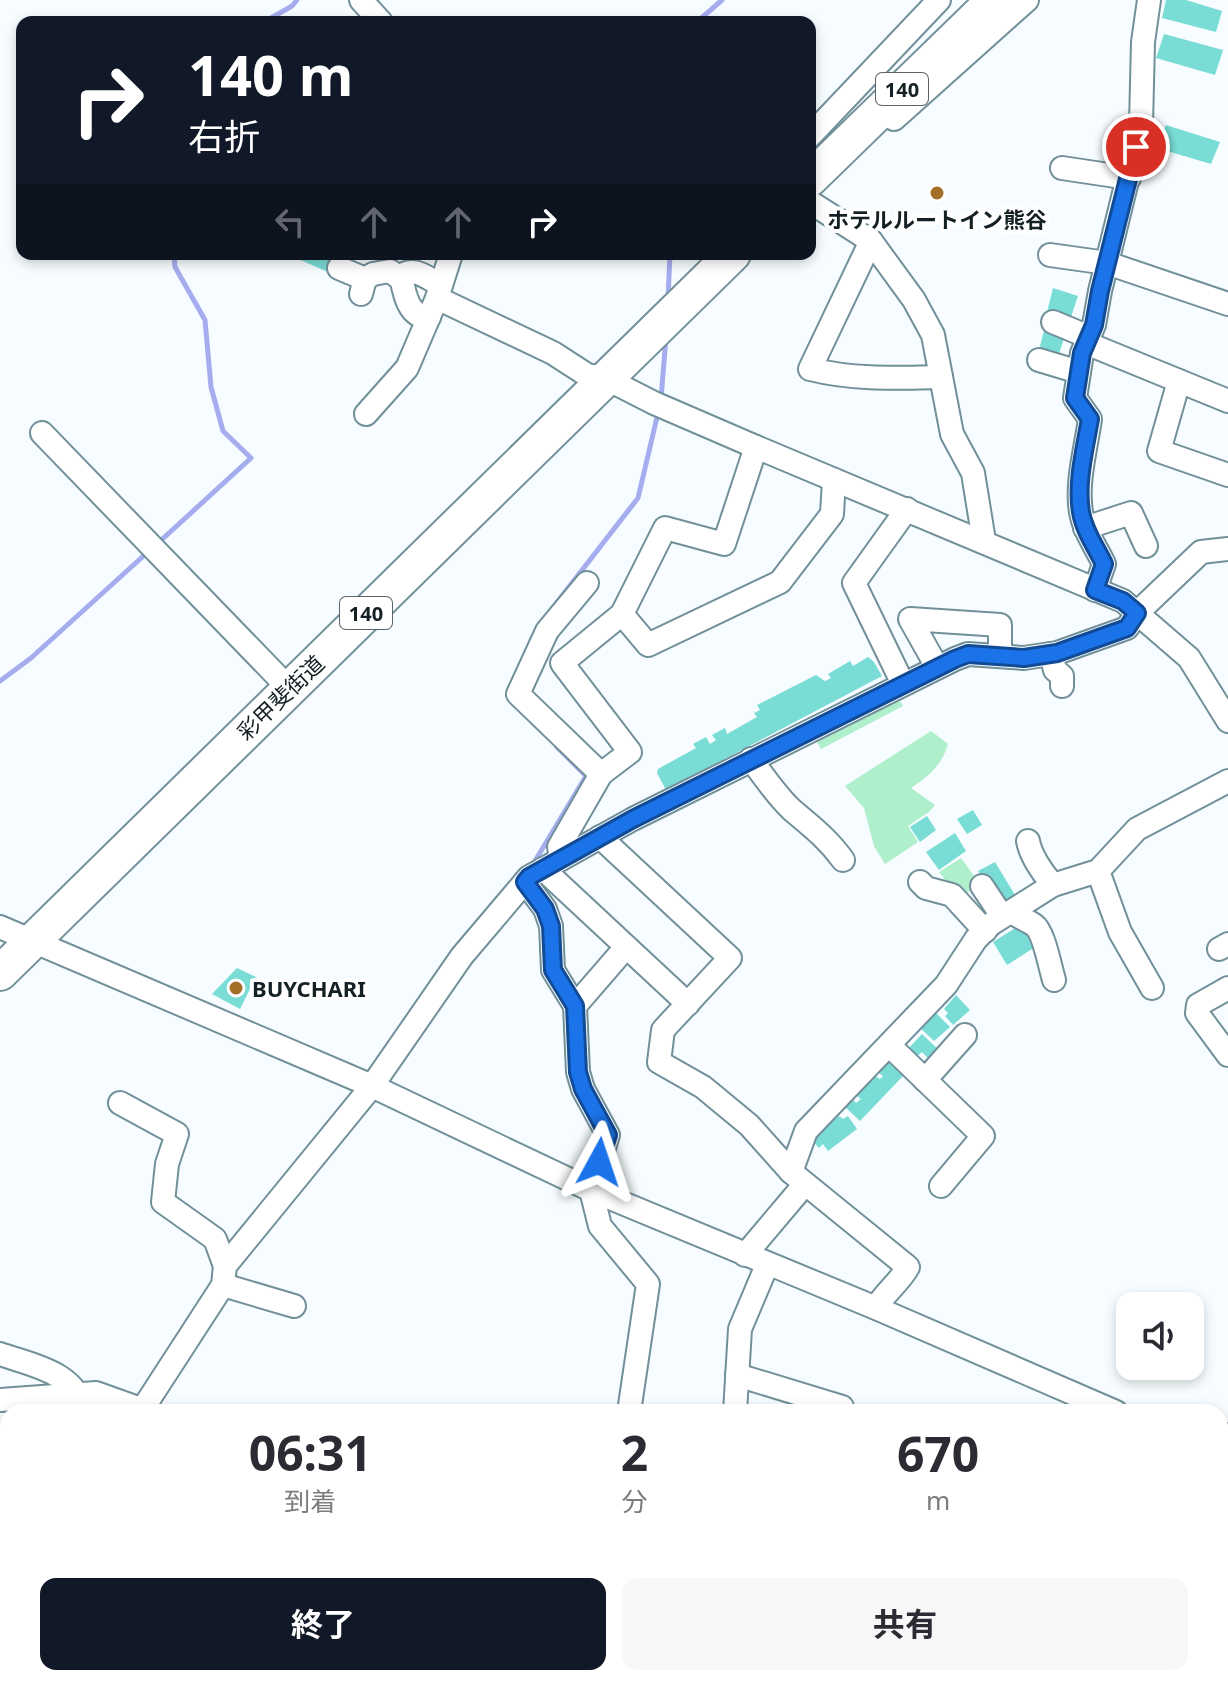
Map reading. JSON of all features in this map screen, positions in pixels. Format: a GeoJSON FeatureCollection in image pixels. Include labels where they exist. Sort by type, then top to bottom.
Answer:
{"type":"FeatureCollection","features":[{"type":"Feature","properties":{"kind":"highway","name":"140"},"geometry":{"type":"LineString","coordinates":[[820,148],[971,0]]}},
{"type":"Feature","properties":{"kind":"highway","name":"140"},"geometry":{"type":"LineString","coordinates":[[820,148],[994,0]]}},
{"type":"Feature","properties":{"kind":"highway","name":"彩甲斐街道"},"geometry":{"type":"LineString","coordinates":[[12,937],[596,377],[705,260]]}},
{"type":"Feature","properties":{"kind":"highway","name":"彩甲斐街道"},"geometry":{"type":"LineString","coordinates":[[0,973],[12,937],[596,377],[726,260]]}},
{"type":"Feature","properties":{"kind":"street"},"geometry":{"type":"LineString","coordinates":[[361,0],[376,16]]}},
{"type":"Feature","properties":{"kind":"street"},"geometry":{"type":"LineString","coordinates":[[820,148],[939,0]]}},
{"type":"Feature","properties":{"kind":"street"},"geometry":{"type":"LineString","coordinates":[[820,148],[866,145],[1027,0]]}},
{"type":"Feature","properties":{"kind":"street"},"geometry":{"type":"LineString","coordinates":[[1095,590],[1104,564],[1085,528],[1081,510],[1082,470],[1090,419],[1075,398],[1141,124],[1143,42],[1149,0]]}},
{"type":"Feature","properties":{"kind":"street"},"geometry":{"type":"LineString","coordinates":[[1062,168],[1129,178]]}},
{"type":"Feature","properties":{"kind":"street"},"geometry":{"type":"LineString","coordinates":[[816,206],[871,241],[914,300],[933,335],[952,434],[973,473],[984,541]]}},
{"type":"Feature","properties":{"kind":"street"},"geometry":{"type":"LineString","coordinates":[[871,241],[810,369],[841,377],[872,379],[941,377]]}},
{"type":"Feature","properties":{"kind":"street"},"geometry":{"type":"LineString","coordinates":[[1050,255],[1107,263],[1228,304]]}},
{"type":"Feature","properties":{"kind":"street"},"geometry":{"type":"LineString","coordinates":[[366,414],[407,368],[449,260]]}},
{"type":"Feature","properties":{"kind":"street"},"geometry":{"type":"LineString","coordinates":[[339,268],[363,287],[385,271],[394,273],[401,279],[412,311],[423,318],[436,300]]}},
{"type":"Feature","properties":{"kind":"street"},"geometry":{"type":"LineString","coordinates":[[401,279],[403,273],[411,271],[436,300],[553,353],[596,377],[1123,601],[1189,658],[1228,721]]}},
{"type":"Feature","properties":{"kind":"street"},"geometry":{"type":"LineString","coordinates":[[1053,322],[1087,340],[1228,401]]}},
{"type":"Feature","properties":{"kind":"street"},"geometry":{"type":"LineString","coordinates":[[1039,360],[1079,372]]}},
{"type":"Feature","properties":{"kind":"street"},"geometry":{"type":"LineString","coordinates":[[1179,381],[1159,451],[1228,475]]}},
{"type":"Feature","properties":{"kind":"street"},"geometry":{"type":"LineString","coordinates":[[42,433],[279,678]]}},
{"type":"Feature","properties":{"kind":"street"},"geometry":{"type":"LineString","coordinates":[[149,1404],[224,1275],[372,1086],[462,956],[540,872],[559,847],[601,774],[630,752],[562,663],[622,614],[665,528],[724,544],[756,447]]}},
{"type":"Feature","properties":{"kind":"street"},"geometry":{"type":"LineString","coordinates":[[622,614],[648,645],[780,582],[832,514],[834,480]]}},
{"type":"Feature","properties":{"kind":"street"},"geometry":{"type":"LineString","coordinates":[[904,691],[854,583],[907,509]]}},
{"type":"Feature","properties":{"kind":"street"},"geometry":{"type":"LineString","coordinates":[[1085,528],[1131,513],[1146,546]]}},
{"type":"Feature","properties":{"kind":"street"},"geometry":{"type":"LineString","coordinates":[[540,872],[600,837],[751,759],[904,691],[937,667],[968,654],[1024,658],[1051,654],[1127,628],[1137,613],[1201,552],[1228,549]]}},
{"type":"Feature","properties":{"kind":"street"},"geometry":{"type":"LineString","coordinates":[[587,583],[547,631],[518,694],[601,774]]}},
{"type":"Feature","properties":{"kind":"street"},"geometry":{"type":"LineString","coordinates":[[937,667],[910,619],[1000,625],[1000,656]]}},
{"type":"Feature","properties":{"kind":"street"},"geometry":{"type":"LineString","coordinates":[[1051,654],[1055,670],[1062,676],[1062,686]]}},
{"type":"Feature","properties":{"kind":"street"},"geometry":{"type":"LineString","coordinates":[[751,759],[784,801],[830,842],[843,860]]}},
{"type":"Feature","properties":{"kind":"street"},"geometry":{"type":"LineString","coordinates":[[745,1255],[798,1178],[806,1131],[946,985],[976,939],[999,919],[1053,885],[1098,871],[1137,829],[1228,781]]}},
{"type":"Feature","properties":{"kind":"street"},"geometry":{"type":"LineString","coordinates":[[600,837],[730,958],[663,1030],[659,1062],[703,1087],[749,1125],[798,1178],[908,1267],[900,1281],[884,1293],[876,1308]]}},
{"type":"Feature","properties":{"kind":"street"},"geometry":{"type":"LineString","coordinates":[[1028,841],[1029,849],[1037,857],[1038,867],[1053,885]]}},
{"type":"Feature","properties":{"kind":"street"},"geometry":{"type":"LineString","coordinates":[[1098,871],[1120,932],[1152,988]]}},
{"type":"Feature","properties":{"kind":"street"},"geometry":{"type":"LineString","coordinates":[[540,872],[688,1004]]}},
{"type":"Feature","properties":{"kind":"street"},"geometry":{"type":"LineString","coordinates":[[540,872],[545,909],[551,926],[553,970],[575,1006],[578,1072],[583,1089],[608,1135],[591,1190],[600,1226],[648,1284],[630,1404]]}},
{"type":"Feature","properties":{"kind":"street"},"geometry":{"type":"LineString","coordinates":[[920,882],[926,888],[952,895],[999,919],[1020,919],[1033,923],[1041,934],[1054,980]]}},
{"type":"Feature","properties":{"kind":"street"},"geometry":{"type":"LineString","coordinates":[[982,886],[999,919]]}},
{"type":"Feature","properties":{"kind":"street"},"geometry":{"type":"LineString","coordinates":[[12,937],[372,1086],[591,1190],[1098,1404]]}},
{"type":"Feature","properties":{"kind":"street"},"geometry":{"type":"LineString","coordinates":[[575,1006],[626,947]]}},
{"type":"Feature","properties":{"kind":"street"},"geometry":{"type":"LineString","coordinates":[[1228,988],[1198,1005],[1197,1013],[1228,1055]]}},
{"type":"Feature","properties":{"kind":"street"},"geometry":{"type":"LineString","coordinates":[[925,1080],[965,1035]]}},
{"type":"Feature","properties":{"kind":"street"},"geometry":{"type":"LineString","coordinates":[[890,1046],[983,1136],[941,1186]]}},
{"type":"Feature","properties":{"kind":"street"},"geometry":{"type":"LineString","coordinates":[[120,1103],[177,1134],[167,1164],[163,1202],[215,1239],[224,1275]]}},
{"type":"Feature","properties":{"kind":"street"},"geometry":{"type":"LineString","coordinates":[[735,1404],[740,1329],[767,1265]]}},
{"type":"Feature","properties":{"kind":"street"},"geometry":{"type":"LineString","coordinates":[[224,1275],[294,1306]]}},
{"type":"Feature","properties":{"kind":"street"},"geometry":{"type":"LineString","coordinates":[[0,1354],[60,1374],[79,1402]]}},
{"type":"Feature","properties":{"kind":"street"},"geometry":{"type":"LineString","coordinates":[[737,1375],[832,1404]]}},
{"type":"Feature","properties":{"kind":"street"},"geometry":{"type":"LineString","coordinates":[[0,1400],[79,1402],[96,1393],[126,1404]]}},
{"type":"Feature","properties":{"kind":"green space"},"geometry":{"type":"Polygon","coordinates":[[[900,701],[903,706],[821,749],[816,740],[800,743],[900,701]]]}},
{"type":"Feature","properties":{"kind":"green space"},"geometry":{"type":"Polygon","coordinates":[[[931,731],[948,744],[934,769],[911,788],[935,805],[908,826],[918,842],[885,864],[874,846],[864,808],[845,786],[931,731]]]}},
{"type":"Feature","properties":{"kind":"green space"},"geometry":{"type":"Polygon","coordinates":[[[961,858],[980,884],[962,896],[951,888],[939,872],[961,858]]]}},
{"type":"Feature","properties":{"kind":"building"},"geometry":{"type":"Polygon","coordinates":[[[1166,0],[1186,0],[1222,11],[1216,32],[1162,18],[1166,0]]]}},
{"type":"Feature","properties":{"kind":"building"},"geometry":{"type":"Polygon","coordinates":[[[1164,34],[1223,50],[1215,75],[1156,58],[1164,34]]]}},
{"type":"Feature","properties":{"kind":"building"},"geometry":{"type":"Polygon","coordinates":[[[1166,125],[1220,142],[1211,164],[1157,148],[1166,125]]]}},
{"type":"Feature","properties":{"kind":"building"},"geometry":{"type":"Polygon","coordinates":[[[301,260],[337,260],[330,273],[301,260]]]}},
{"type":"Feature","properties":{"kind":"building"},"geometry":{"type":"Polygon","coordinates":[[[1053,288],[1078,296],[1069,323],[1046,316],[1053,288]]]}},
{"type":"Feature","properties":{"kind":"building"},"geometry":{"type":"Polygon","coordinates":[[[1046,323],[1067,329],[1057,360],[1038,354],[1046,323]]]}},
{"type":"Feature","properties":{"kind":"building"},"geometry":{"type":"Polygon","coordinates":[[[868,657],[882,676],[666,790],[658,769],[696,748],[693,744],[706,737],[710,744],[716,740],[712,735],[725,728],[727,734],[757,717],[754,713],[760,710],[757,705],[816,675],[825,681],[831,678],[828,674],[850,661],[853,666],[868,657]]]}},
{"type":"Feature","properties":{"kind":"building"},"geometry":{"type":"Polygon","coordinates":[[[973,810],[982,825],[967,834],[957,819],[973,810]]]}},
{"type":"Feature","properties":{"kind":"building"},"geometry":{"type":"Polygon","coordinates":[[[927,816],[936,830],[920,842],[910,827],[927,816]]]}},
{"type":"Feature","properties":{"kind":"building"},"geometry":{"type":"Polygon","coordinates":[[[955,833],[966,851],[939,870],[926,852],[955,833]]]}},
{"type":"Feature","properties":{"kind":"building"},"geometry":{"type":"Polygon","coordinates":[[[995,862],[1015,895],[1001,907],[978,871],[995,862]]]}},
{"type":"Feature","properties":{"kind":"building"},"geometry":{"type":"Polygon","coordinates":[[[1020,925],[1034,930],[1035,944],[1007,965],[993,942],[1020,925]]]}},
{"type":"Feature","properties":{"kind":"building"},"geometry":{"type":"Polygon","coordinates":[[[237,968],[256,977],[240,1009],[212,994],[237,968]]]}},
{"type":"Feature","properties":{"kind":"building"},"geometry":{"type":"Polygon","coordinates":[[[956,995],[970,1010],[953,1025],[945,1016],[948,1013],[944,1009],[956,995]]]}},
{"type":"Feature","properties":{"kind":"building"},"geometry":{"type":"Polygon","coordinates":[[[932,1009],[950,1027],[934,1041],[916,1024],[932,1009]]]}},
{"type":"Feature","properties":{"kind":"building"},"geometry":{"type":"Polygon","coordinates":[[[922,1034],[942,1053],[932,1062],[922,1052],[916,1057],[907,1050],[922,1034]]]}},
{"type":"Feature","properties":{"kind":"building"},"geometry":{"type":"Polygon","coordinates":[[[886,1060],[903,1076],[860,1121],[844,1106],[852,1098],[856,1103],[861,1099],[856,1095],[874,1075],[880,1079],[883,1076],[876,1071],[886,1060]]]}},
{"type":"Feature","properties":{"kind":"building"},"geometry":{"type":"Polygon","coordinates":[[[839,1116],[843,1119],[848,1116],[857,1129],[828,1151],[823,1144],[819,1148],[811,1139],[839,1116]]]}},
{"type":"Feature","properties":{"kind":"waterway"},"geometry":{"type":"LineString","coordinates":[[274,16],[297,0]]}},
{"type":"Feature","properties":{"kind":"waterway"},"geometry":{"type":"LineString","coordinates":[[704,16],[722,0]]}},
{"type":"Feature","properties":{"kind":"waterway"},"geometry":{"type":"LineString","coordinates":[[157,544],[251,458],[223,431],[211,387],[205,320],[175,267],[174,260]]}},
{"type":"Feature","properties":{"kind":"waterway"},"geometry":{"type":"LineString","coordinates":[[668,299],[670,260]]}},
{"type":"Feature","properties":{"kind":"waterway"},"geometry":{"type":"LineString","coordinates":[[661,399],[666,337]]}},
{"type":"Feature","properties":{"kind":"waterway"},"geometry":{"type":"LineString","coordinates":[[541,623],[638,498],[658,413]]}},
{"type":"Feature","properties":{"kind":"waterway"},"geometry":{"type":"LineString","coordinates":[[0,681],[31,658],[150,550]]}},
{"type":"Feature","properties":{"kind":"waterway"},"geometry":{"type":"LineString","coordinates":[[532,866],[586,776],[557,747]]}},
{"type":"Feature","properties":{"kind":"place","name":"ホテルルートイン熊谷"},"geometry":{"type":"Point","coordinates":[937,193]}},
{"type":"Feature","properties":{"kind":"place","name":"BUYCHARI"},"geometry":{"type":"Point","coordinates":[236,988]}},
{"type":"Feature","properties":{"kind":"route"},"geometry":{"type":"LineString","coordinates":[[599,1162],[608,1135],[583,1089],[578,1072],[575,1006],[553,970],[551,926],[545,909],[525,882],[529,877],[633,819],[955,659],[968,654],[1024,658],[1057,653],[1127,628],[1137,613],[1123,601],[1095,590],[1104,564],[1085,528],[1081,510],[1082,470],[1090,419],[1075,398],[1082,353],[1094,325],[1136,147]]}}]}
